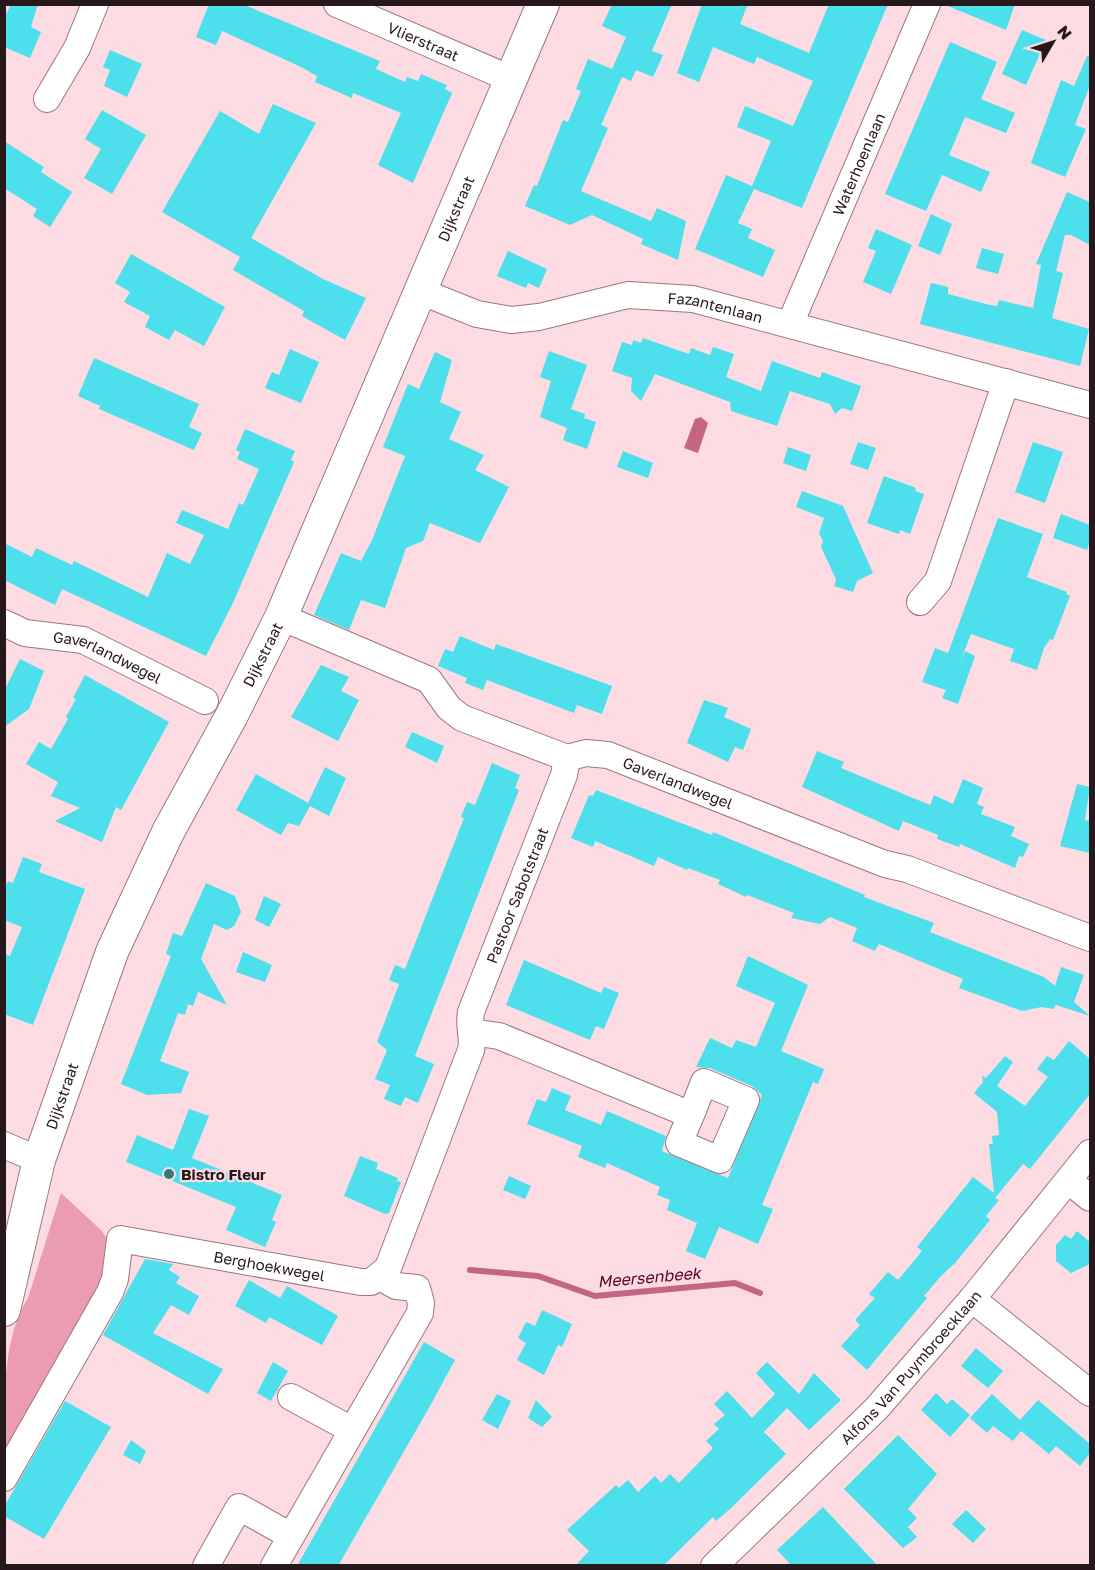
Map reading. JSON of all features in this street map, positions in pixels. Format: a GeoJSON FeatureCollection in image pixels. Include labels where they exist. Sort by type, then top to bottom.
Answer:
{"type":"FeatureCollection","features":[{"type":"Feature","properties":{"kind":"main road","name":"Dijkstraat"},"geometry":{"type":"LineString","coordinates":[[4,1310],[39,1160],[112,952],[168,832],[232,715],[281,616],[422,292],[543,4]]}},
{"type":"Feature","properties":{"kind":"street"},"geometry":{"type":"LineString","coordinates":[[46,99],[77,48],[95,4]]}},
{"type":"Feature","properties":{"kind":"street","name":"Vlierstraat"},"geometry":{"type":"LineString","coordinates":[[337,4],[511,79]]}},
{"type":"Feature","properties":{"kind":"street","name":"Waterhoenlaan"},"geometry":{"type":"LineString","coordinates":[[790,324],[927,4]]}},
{"type":"Feature","properties":{"kind":"street","name":"Fazantenlaan"},"geometry":{"type":"LineString","coordinates":[[422,292],[477,314],[511,320],[559,313],[628,295],[693,299],[1090,405]]}},
{"type":"Feature","properties":{"kind":"street"},"geometry":{"type":"LineString","coordinates":[[920,602],[938,581],[1006,382]]}},
{"type":"Feature","properties":{"kind":"street","name":"Gaverlandwegel"},"geometry":{"type":"LineString","coordinates":[[281,616],[429,680],[449,708],[462,718],[567,758],[586,753],[608,755],[885,864],[907,869],[1090,938]]}},
{"type":"Feature","properties":{"kind":"street","name":"Gaverlandwegel"},"geometry":{"type":"LineString","coordinates":[[4,623],[25,633],[83,640],[205,701]]}},
{"type":"Feature","properties":{"kind":"street","name":"Pastoor Sabotstraat"},"geometry":{"type":"LineString","coordinates":[[380,1277],[388,1268],[471,1050],[473,1041],[469,1026],[471,1012],[564,775],[567,758]]}},
{"type":"Feature","properties":{"kind":"street"},"geometry":{"type":"LineString","coordinates":[[471,1032],[499,1036],[691,1115]]}},
{"type":"Feature","properties":{"kind":"street"},"geometry":{"type":"LineString","coordinates":[[4,1145],[39,1160]]}},
{"type":"Feature","properties":{"kind":"street","name":"Alfons Van Puymbroecklaan"},"geometry":{"type":"LineString","coordinates":[[714,1566],[876,1408],[972,1299],[1090,1154]]}},
{"type":"Feature","properties":{"kind":"street"},"geometry":{"type":"LineString","coordinates":[[1069,1181],[1090,1198]]}},
{"type":"Feature","properties":{"kind":"street","name":"Berghoekwegel"},"geometry":{"type":"LineString","coordinates":[[4,1478],[110,1292],[115,1278],[120,1239],[361,1282],[371,1282],[380,1277],[396,1286],[417,1288],[421,1303],[420,1313],[352,1430]]}},
{"type":"Feature","properties":{"kind":"street"},"geometry":{"type":"LineString","coordinates":[[972,1299],[1090,1393]]}},
{"type":"Feature","properties":{"kind":"street"},"geometry":{"type":"LineString","coordinates":[[274,1566],[352,1430],[291,1397]]}},
{"type":"Feature","properties":{"kind":"street"},"geometry":{"type":"LineString","coordinates":[[206,1566],[239,1507],[291,1536]]}},
{"type":"Feature","properties":{"kind":"shaded area"},"geometry":{"type":"Polygon","coordinates":[[[701,417],[708,423],[698,453],[684,448],[695,419],[701,417]]]}},
{"type":"Feature","properties":{"kind":"shaded area"},"geometry":{"type":"Polygon","coordinates":[[[61,1193],[101,1230],[107,1239],[111,1271],[5,1460],[8,1355],[61,1193]]]}},
{"type":"Feature","properties":{"kind":"building"},"geometry":{"type":"Polygon","coordinates":[[[11,4],[38,4],[31,27],[41,32],[30,58],[4,47],[4,19],[11,4]]]}},
{"type":"Feature","properties":{"kind":"building"},"geometry":{"type":"Polygon","coordinates":[[[209,4],[242,4],[380,61],[376,69],[405,82],[407,77],[418,81],[421,74],[447,85],[445,89],[452,93],[413,183],[378,165],[401,113],[353,93],[352,98],[315,82],[317,76],[301,67],[222,31],[216,45],[196,37],[209,4]]]}},
{"type":"Feature","properties":{"kind":"building"},"geometry":{"type":"Polygon","coordinates":[[[612,4],[672,4],[652,51],[663,55],[653,77],[636,70],[631,81],[622,77],[601,125],[608,128],[581,191],[651,221],[657,208],[686,221],[678,260],[641,244],[643,239],[592,215],[570,225],[525,206],[534,185],[537,186],[563,120],[568,122],[581,91],[576,89],[588,59],[612,69],[626,37],[602,26],[612,4]]]}},
{"type":"Feature","properties":{"kind":"building"},"geometry":{"type":"Polygon","coordinates":[[[702,4],[748,4],[740,24],[809,53],[829,4],[888,4],[802,208],[754,189],[738,223],[752,229],[748,238],[775,250],[763,277],[695,249],[726,175],[752,186],[771,141],[737,127],[745,106],[793,126],[813,81],[757,57],[754,64],[713,47],[699,82],[677,73],[702,4]]]}},
{"type":"Feature","properties":{"kind":"building"},"geometry":{"type":"Polygon","coordinates":[[[943,4],[1015,4],[1006,30],[943,4]]]}},
{"type":"Feature","properties":{"kind":"building"},"geometry":{"type":"Polygon","coordinates":[[[1022,30],[1046,40],[1026,85],[1002,74],[1022,30]]]}},
{"type":"Feature","properties":{"kind":"building"},"geometry":{"type":"Polygon","coordinates":[[[950,42],[997,62],[981,99],[1015,113],[1006,133],[965,117],[949,155],[990,172],[981,192],[942,175],[926,211],[885,194],[950,42]]]}},
{"type":"Feature","properties":{"kind":"building"},"geometry":{"type":"Polygon","coordinates":[[[110,50],[142,64],[127,97],[104,86],[110,70],[103,67],[110,50]]]}},
{"type":"Feature","properties":{"kind":"building"},"geometry":{"type":"Polygon","coordinates":[[[1087,56],[1090,57],[1090,85],[1075,125],[1086,129],[1065,177],[1031,163],[1061,80],[1074,86],[1087,56]]]}},
{"type":"Feature","properties":{"kind":"building"},"geometry":{"type":"Polygon","coordinates":[[[273,104],[316,123],[251,238],[323,279],[366,298],[345,340],[302,316],[304,311],[233,270],[240,257],[162,212],[220,111],[259,134],[273,104]]]}},
{"type":"Feature","properties":{"kind":"building"},"geometry":{"type":"Polygon","coordinates":[[[102,110],[146,135],[112,194],[84,178],[101,149],[85,139],[102,110]]]}},
{"type":"Feature","properties":{"kind":"building"},"geometry":{"type":"Polygon","coordinates":[[[4,141],[44,167],[41,172],[72,192],[50,227],[33,216],[37,209],[4,188],[4,141]]]}},
{"type":"Feature","properties":{"kind":"building"},"geometry":{"type":"Polygon","coordinates":[[[1067,192],[1090,202],[1090,245],[1071,235],[1065,235],[1056,271],[1063,273],[1052,318],[1089,329],[1080,366],[920,324],[931,283],[948,287],[948,294],[990,305],[997,306],[999,300],[1033,308],[1041,265],[1036,264],[1067,192]]]}},
{"type":"Feature","properties":{"kind":"building"},"geometry":{"type":"Polygon","coordinates":[[[931,214],[952,224],[940,255],[918,246],[931,214]]]}},
{"type":"Feature","properties":{"kind":"building"},"geometry":{"type":"Polygon","coordinates":[[[876,229],[912,245],[891,294],[863,282],[876,251],[868,248],[876,229]]]}},
{"type":"Feature","properties":{"kind":"building"},"geometry":{"type":"Polygon","coordinates":[[[982,248],[1004,254],[998,274],[976,268],[982,248]]]}},
{"type":"Feature","properties":{"kind":"building"},"geometry":{"type":"Polygon","coordinates":[[[508,251],[547,269],[539,288],[528,283],[526,288],[497,276],[508,251]]]}},
{"type":"Feature","properties":{"kind":"building"},"geometry":{"type":"Polygon","coordinates":[[[131,254],[225,307],[204,346],[175,330],[169,340],[145,327],[150,316],[124,302],[130,292],[115,283],[131,254]]]}},
{"type":"Feature","properties":{"kind":"building"},"geometry":{"type":"Polygon","coordinates":[[[643,338],[689,354],[691,348],[710,355],[713,347],[734,354],[726,377],[761,391],[772,361],[820,378],[822,372],[861,386],[852,411],[842,408],[835,414],[830,404],[790,391],[777,426],[731,411],[730,402],[655,374],[641,401],[631,391],[632,378],[612,371],[622,342],[632,345],[633,340],[641,343],[643,338]]]}},
{"type":"Feature","properties":{"kind":"building"},"geometry":{"type":"Polygon","coordinates":[[[290,349],[319,362],[301,403],[265,388],[272,372],[279,375],[290,349]]]}},
{"type":"Feature","properties":{"kind":"building"},"geometry":{"type":"Polygon","coordinates":[[[549,351],[587,365],[571,409],[585,414],[584,418],[596,422],[587,449],[563,440],[567,428],[540,417],[551,381],[540,377],[549,351]]]}},
{"type":"Feature","properties":{"kind":"building"},"geometry":{"type":"Polygon","coordinates":[[[435,352],[452,360],[440,402],[461,412],[449,439],[484,455],[475,470],[509,487],[480,543],[430,523],[423,541],[406,548],[385,608],[361,600],[349,630],[314,615],[341,553],[361,561],[372,540],[405,456],[383,447],[408,384],[419,389],[435,352]]]}},
{"type":"Feature","properties":{"kind":"building"},"geometry":{"type":"Polygon","coordinates":[[[94,358],[199,404],[189,427],[202,433],[194,450],[99,409],[100,406],[78,396],[94,358]]]}},
{"type":"Feature","properties":{"kind":"building"},"geometry":{"type":"Polygon","coordinates":[[[245,429],[295,451],[291,460],[294,462],[232,605],[206,656],[62,589],[55,605],[4,580],[4,543],[32,557],[36,548],[72,565],[74,561],[148,597],[167,553],[190,564],[204,535],[176,523],[182,510],[228,529],[239,503],[243,505],[259,469],[237,459],[240,452],[236,450],[245,429]]]}},
{"type":"Feature","properties":{"kind":"building"},"geometry":{"type":"Polygon","coordinates":[[[858,442],[876,448],[868,470],[850,464],[858,442]]]}},
{"type":"Feature","properties":{"kind":"building"},"geometry":{"type":"Polygon","coordinates":[[[1033,442],[1063,452],[1045,503],[1015,492],[1033,442]]]}},
{"type":"Feature","properties":{"kind":"building"},"geometry":{"type":"Polygon","coordinates":[[[788,447],[811,455],[806,471],[783,463],[788,447]]]}},
{"type":"Feature","properties":{"kind":"building"},"geometry":{"type":"Polygon","coordinates":[[[623,451],[653,463],[648,478],[617,467],[623,451]]]}},
{"type":"Feature","properties":{"kind":"building"},"geometry":{"type":"Polygon","coordinates":[[[884,476],[916,488],[915,491],[924,494],[910,534],[900,530],[899,534],[867,523],[884,476]]]}},
{"type":"Feature","properties":{"kind":"building"},"geometry":{"type":"Polygon","coordinates":[[[802,491],[843,506],[873,573],[857,581],[853,592],[834,586],[836,579],[821,547],[823,541],[819,533],[824,518],[796,507],[802,491]]]}},
{"type":"Feature","properties":{"kind":"building"},"geometry":{"type":"Polygon","coordinates":[[[1061,514],[1090,525],[1087,550],[1053,538],[1061,514]]]}},
{"type":"Feature","properties":{"kind":"building"},"geometry":{"type":"Polygon","coordinates":[[[998,518],[1043,534],[1027,577],[1067,592],[1066,594],[1070,596],[1053,640],[1050,639],[1044,648],[1037,670],[1010,661],[1014,649],[971,634],[960,662],[965,651],[975,656],[958,704],[942,698],[946,690],[922,682],[935,648],[948,653],[998,518]]]}},
{"type":"Feature","properties":{"kind":"building"},"geometry":{"type":"Polygon","coordinates":[[[460,636],[494,650],[496,644],[612,686],[602,714],[577,705],[574,713],[487,680],[483,690],[465,683],[467,678],[438,666],[445,649],[453,652],[460,636]]]}},
{"type":"Feature","properties":{"kind":"building"},"geometry":{"type":"Polygon","coordinates":[[[20,659],[44,671],[29,709],[4,727],[4,691],[20,659]]]}},
{"type":"Feature","properties":{"kind":"building"},"geometry":{"type":"Polygon","coordinates":[[[321,665],[349,677],[341,691],[359,700],[338,741],[291,717],[321,665]]]}},
{"type":"Feature","properties":{"kind":"building"},"geometry":{"type":"Polygon","coordinates":[[[85,675],[169,722],[121,810],[116,807],[102,842],[55,821],[80,808],[51,796],[58,782],[26,764],[39,742],[51,749],[68,719],[66,717],[76,699],[73,698],[85,675]]]}},
{"type":"Feature","properties":{"kind":"building"},"geometry":{"type":"Polygon","coordinates":[[[704,700],[728,708],[724,717],[751,729],[743,750],[735,747],[728,762],[687,743],[704,700]]]}},
{"type":"Feature","properties":{"kind":"building"},"geometry":{"type":"Polygon","coordinates":[[[412,732],[444,746],[437,763],[405,747],[412,732]]]}},
{"type":"Feature","properties":{"kind":"building"},"geometry":{"type":"Polygon","coordinates":[[[817,751],[844,762],[841,768],[930,805],[934,795],[953,804],[963,779],[983,788],[977,804],[984,807],[981,814],[1015,827],[1011,836],[1029,844],[1023,857],[1019,856],[1015,868],[960,844],[959,847],[937,839],[938,835],[903,821],[899,831],[802,787],[817,751]]]}},
{"type":"Feature","properties":{"kind":"building"},"geometry":{"type":"Polygon","coordinates":[[[492,763],[520,775],[515,788],[519,790],[415,1056],[434,1064],[418,1103],[405,1097],[401,1106],[384,1099],[390,1085],[375,1079],[387,1050],[377,1042],[399,984],[389,980],[395,965],[405,969],[464,818],[461,817],[467,802],[475,805],[492,763]]]}},
{"type":"Feature","properties":{"kind":"building"},"geometry":{"type":"Polygon","coordinates":[[[325,767],[346,778],[329,816],[310,806],[299,826],[288,823],[281,835],[236,810],[256,774],[308,803],[325,767]]]}},
{"type":"Feature","properties":{"kind":"building"},"geometry":{"type":"Polygon","coordinates":[[[1077,784],[1090,787],[1085,820],[1090,821],[1090,853],[1060,846],[1077,784]]]}},
{"type":"Feature","properties":{"kind":"building"},"geometry":{"type":"Polygon","coordinates":[[[596,790],[712,835],[713,832],[865,895],[864,897],[934,923],[930,932],[1044,977],[1055,986],[1061,967],[1084,975],[1074,1002],[1090,1016],[1056,1005],[1053,1009],[1042,1007],[1022,1011],[959,988],[963,979],[879,944],[875,951],[852,941],[857,928],[830,917],[820,924],[791,918],[794,913],[747,895],[746,897],[718,884],[720,880],[688,868],[687,870],[658,857],[654,866],[595,841],[593,847],[571,838],[589,795],[593,796],[596,790]]]}},
{"type":"Feature","properties":{"kind":"building"},"geometry":{"type":"Polygon","coordinates":[[[23,857],[42,864],[39,872],[85,889],[33,1025],[4,1014],[4,954],[10,956],[22,927],[4,920],[4,890],[8,881],[13,883],[23,857]]]}},
{"type":"Feature","properties":{"kind":"building"},"geometry":{"type":"Polygon","coordinates":[[[206,883],[235,896],[241,912],[234,926],[227,930],[214,924],[201,959],[227,1005],[198,992],[193,1006],[188,1004],[185,1015],[178,1013],[160,1061],[189,1072],[181,1093],[147,1095],[121,1084],[171,956],[166,954],[173,933],[182,936],[206,883]]]}},
{"type":"Feature","properties":{"kind":"building"},"geometry":{"type":"Polygon","coordinates":[[[264,896],[281,904],[269,927],[255,920],[264,896]]]}},
{"type":"Feature","properties":{"kind":"building"},"geometry":{"type":"Polygon","coordinates":[[[243,952],[272,965],[265,982],[236,972],[243,952]]]}},
{"type":"Feature","properties":{"kind":"building"},"geometry":{"type":"Polygon","coordinates":[[[748,956],[808,985],[781,1051],[824,1069],[818,1084],[813,1082],[762,1205],[773,1209],[758,1244],[719,1227],[705,1259],[686,1251],[697,1223],[667,1210],[670,1200],[657,1195],[660,1187],[607,1163],[605,1168],[578,1157],[582,1146],[527,1124],[537,1099],[546,1102],[552,1088],[571,1096],[565,1110],[601,1125],[607,1111],[666,1136],[662,1151],[728,1178],[762,1095],[752,1086],[710,1068],[696,1067],[710,1038],[732,1048],[736,1040],[756,1047],[775,1003],[736,986],[748,956]]]}},
{"type":"Feature","properties":{"kind":"building"},"geometry":{"type":"Polygon","coordinates":[[[524,960],[601,993],[604,987],[619,993],[604,1029],[596,1026],[590,1040],[506,1005],[524,960]]]}},
{"type":"Feature","properties":{"kind":"building"},"geometry":{"type":"Polygon","coordinates":[[[1069,1041],[1090,1059],[1090,1094],[1030,1169],[1023,1164],[995,1198],[999,1200],[986,1216],[990,1220],[956,1262],[924,1296],[927,1298],[867,1370],[841,1346],[860,1325],[855,1320],[875,1298],[869,1294],[888,1272],[898,1280],[922,1251],[917,1247],[973,1177],[994,1193],[989,1144],[993,1144],[992,1136],[999,1135],[997,1112],[974,1093],[983,1082],[982,1076],[986,1078],[1005,1056],[1013,1062],[997,1086],[1025,1106],[1048,1077],[1037,1069],[1047,1056],[1054,1060],[1069,1041]]]}},
{"type":"Feature","properties":{"kind":"building"},"geometry":{"type":"Polygon","coordinates":[[[189,1109],[209,1116],[192,1158],[282,1195],[272,1220],[276,1222],[265,1247],[226,1230],[236,1207],[126,1162],[137,1135],[173,1150],[189,1109]]]}},
{"type":"Feature","properties":{"kind":"building"},"geometry":{"type":"Polygon","coordinates":[[[360,1156],[378,1163],[376,1169],[398,1178],[397,1181],[401,1182],[389,1213],[385,1214],[344,1196],[360,1156]]]}},
{"type":"Feature","properties":{"kind":"building"},"geometry":{"type":"Polygon","coordinates":[[[509,1176],[531,1186],[525,1199],[503,1190],[509,1176]]]}},
{"type":"Feature","properties":{"kind":"building"},"geometry":{"type":"Polygon","coordinates":[[[1077,1231],[1090,1242],[1090,1264],[1071,1273],[1056,1261],[1056,1245],[1065,1235],[1071,1239],[1077,1231]]]}},
{"type":"Feature","properties":{"kind":"building"},"geometry":{"type":"Polygon","coordinates":[[[145,1259],[173,1264],[169,1270],[180,1277],[176,1283],[199,1296],[189,1315],[171,1305],[153,1333],[223,1369],[208,1394],[103,1335],[145,1259]]]}},
{"type":"Feature","properties":{"kind":"building"},"geometry":{"type":"Polygon","coordinates":[[[249,1280],[280,1298],[287,1286],[338,1316],[322,1345],[269,1317],[266,1323],[235,1306],[249,1280]]]}},
{"type":"Feature","properties":{"kind":"building"},"geometry":{"type":"Polygon","coordinates":[[[542,1310],[572,1324],[562,1347],[558,1345],[544,1375],[517,1360],[526,1343],[518,1338],[526,1322],[535,1326],[542,1310]]]}},
{"type":"Feature","properties":{"kind":"building"},"geometry":{"type":"Polygon","coordinates":[[[424,1342],[455,1360],[430,1406],[338,1566],[297,1566],[424,1342]]]}},
{"type":"Feature","properties":{"kind":"building"},"geometry":{"type":"Polygon","coordinates":[[[976,1348],[1003,1371],[988,1388],[961,1366],[976,1348]]]}},
{"type":"Feature","properties":{"kind":"building"},"geometry":{"type":"Polygon","coordinates":[[[273,1362],[288,1371],[271,1401],[257,1393],[273,1362]]]}},
{"type":"Feature","properties":{"kind":"building"},"geometry":{"type":"Polygon","coordinates":[[[767,1362],[799,1394],[814,1373],[841,1400],[809,1430],[787,1408],[764,1432],[786,1454],[730,1509],[716,1521],[713,1517],[663,1566],[575,1566],[589,1551],[567,1530],[616,1485],[619,1488],[628,1480],[638,1492],[655,1476],[661,1483],[670,1474],[679,1483],[713,1448],[706,1441],[719,1429],[714,1424],[725,1415],[714,1404],[727,1391],[752,1418],[775,1394],[756,1373],[767,1362]]]}},
{"type":"Feature","properties":{"kind":"building"},"geometry":{"type":"Polygon","coordinates":[[[936,1393],[947,1404],[952,1399],[970,1415],[950,1437],[921,1410],[936,1393]]]}},
{"type":"Feature","properties":{"kind":"building"},"geometry":{"type":"Polygon","coordinates":[[[497,1394],[511,1401],[498,1429],[482,1420],[497,1394]]]}},
{"type":"Feature","properties":{"kind":"building"},"geometry":{"type":"Polygon","coordinates":[[[992,1394],[1020,1420],[1038,1400],[1090,1444],[1090,1453],[1080,1466],[1056,1446],[1049,1454],[1021,1431],[1013,1441],[993,1426],[987,1433],[970,1418],[992,1394]]]}},
{"type":"Feature","properties":{"kind":"building"},"geometry":{"type":"Polygon","coordinates":[[[536,1400],[552,1417],[542,1427],[528,1418],[536,1400]]]}},
{"type":"Feature","properties":{"kind":"building"},"geometry":{"type":"Polygon","coordinates":[[[65,1401],[111,1427],[44,1539],[4,1516],[4,1507],[65,1401]]]}},
{"type":"Feature","properties":{"kind":"building"},"geometry":{"type":"Polygon","coordinates":[[[898,1435],[937,1474],[908,1509],[917,1518],[908,1527],[917,1537],[903,1548],[844,1489],[898,1435]]]}},
{"type":"Feature","properties":{"kind":"building"},"geometry":{"type":"Polygon","coordinates":[[[131,1440],[146,1451],[140,1464],[123,1455],[131,1440]]]}},
{"type":"Feature","properties":{"kind":"building"},"geometry":{"type":"Polygon","coordinates":[[[823,1507],[878,1566],[792,1566],[777,1550],[823,1507]]]}},
{"type":"Feature","properties":{"kind":"building"},"geometry":{"type":"Polygon","coordinates":[[[966,1510],[986,1529],[973,1543],[952,1524],[966,1510]]]}},
{"type":"Feature","properties":{"kind":"waterway","name":"Meersenbeek"},"geometry":{"type":"LineString","coordinates":[[470,1270],[538,1276],[595,1296],[735,1283],[760,1293]]}},
{"type":"Feature","properties":{"kind":"place","name":"Bistro Fleur"},"geometry":{"type":"Point","coordinates":[169,1174]}}]}
